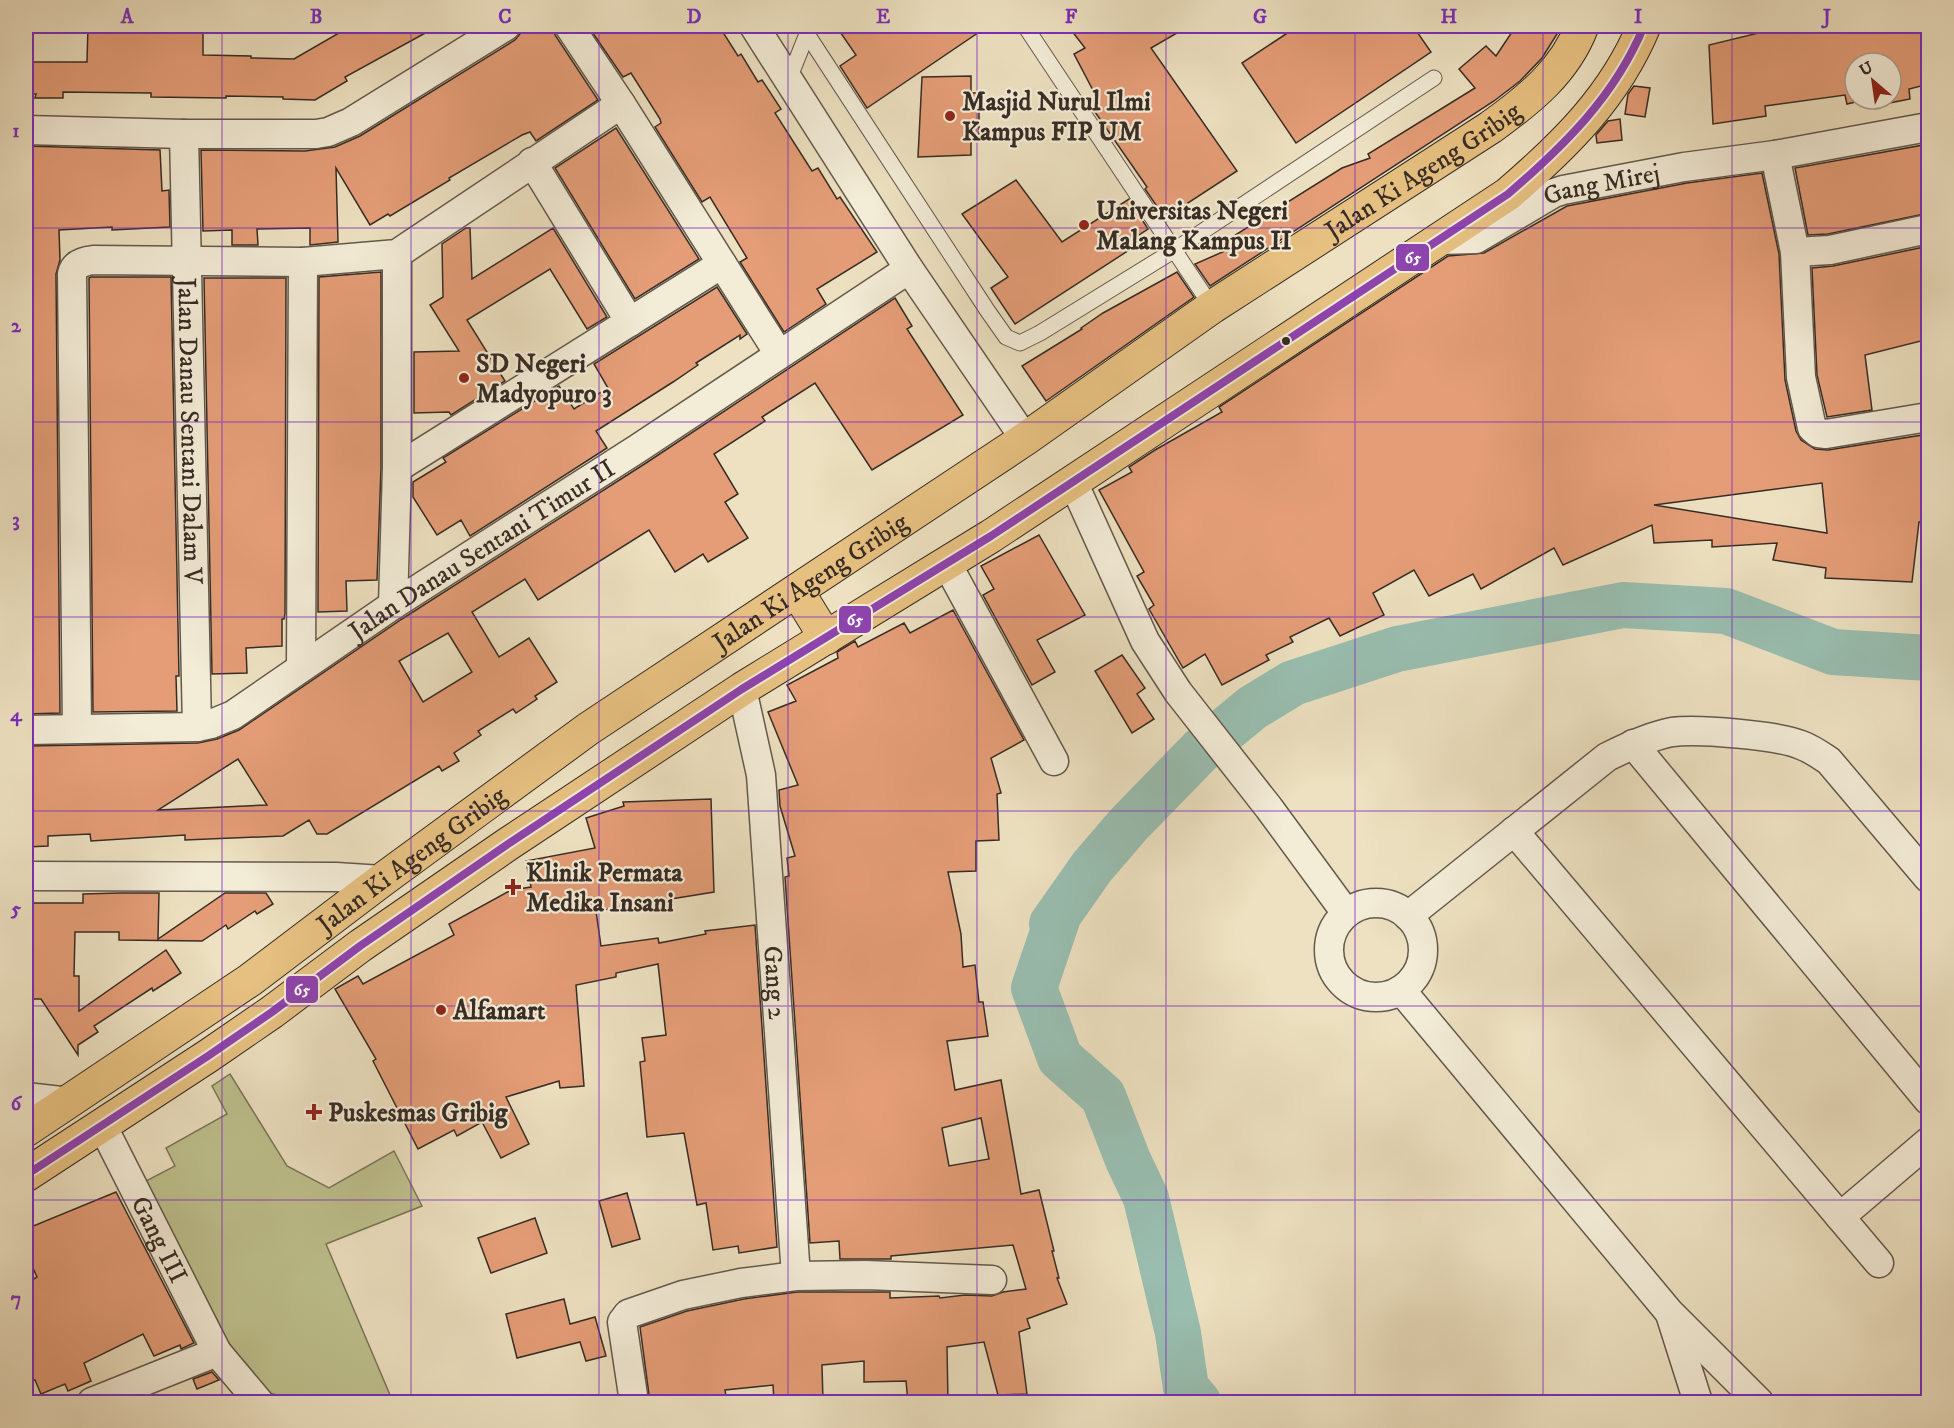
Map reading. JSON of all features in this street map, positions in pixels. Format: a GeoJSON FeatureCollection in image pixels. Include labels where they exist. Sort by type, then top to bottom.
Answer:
{"type":"FeatureCollection","features":[{"type":"Feature","properties":{"kind":"main road","name":"Jalan Ki Ageng Gribig"},"geometry":{"type":"LineString","coordinates":[[26,1130],[250,980],[588,729],[1025,439],[1212,307],[1491,127],[1530,99],[1552,77],[1582,26]]}},
{"type":"Feature","properties":{"kind":"main road","name":"Jalan Ki Ageng Gribig"},"geometry":{"type":"LineString","coordinates":[[26,1175],[236,1037],[360,946],[508,844],[742,689],[991,536],[1508,194],[1582,125],[1615,81],[1644,26]]}},
{"type":"Feature","properties":{"kind":"main road"},"geometry":{"type":"LineString","coordinates":[[797,591],[826,638]]}},
{"type":"Feature","properties":{"kind":"street"},"geometry":{"type":"LineString","coordinates":[[26,130],[184,134],[316,134],[328,132],[351,122],[506,26]]}},
{"type":"Feature","properties":{"kind":"street"},"geometry":{"type":"LineString","coordinates":[[569,26],[779,354]]}},
{"type":"Feature","properties":{"kind":"street"},"geometry":{"type":"LineString","coordinates":[[763,32],[789,79],[909,269],[1025,439]]}},
{"type":"Feature","properties":{"kind":"street"},"geometry":{"type":"LineString","coordinates":[[77,728],[73,270],[81,263],[88,261],[303,262],[397,254],[621,104]]}},
{"type":"Feature","properties":{"kind":"street","name":"Gang Mirej"},"geometry":{"type":"LineString","coordinates":[[1438,240],[1476,239],[1554,193],[1563,190],[1684,167],[1775,155],[1929,127]]}},
{"type":"Feature","properties":{"kind":"street","name":"Jalan Danau Sentani Dalam V"},"geometry":{"type":"LineString","coordinates":[[184,134],[196,727]]}},
{"type":"Feature","properties":{"kind":"street"},"geometry":{"type":"LineString","coordinates":[[1775,155],[1795,252],[1801,377],[1812,428],[1818,433],[1826,434],[1929,417]]}},
{"type":"Feature","properties":{"kind":"street"},"geometry":{"type":"LineString","coordinates":[[532,162],[630,322]]}},
{"type":"Feature","properties":{"kind":"street"},"geometry":{"type":"LineString","coordinates":[[1795,252],[1830,250],[1929,229]]}},
{"type":"Feature","properties":{"kind":"street"},"geometry":{"type":"LineString","coordinates":[[393,604],[397,468],[397,254]]}},
{"type":"Feature","properties":{"kind":"street"},"geometry":{"type":"LineString","coordinates":[[301,666],[303,262]]}},
{"type":"Feature","properties":{"kind":"street"},"geometry":{"type":"LineString","coordinates":[[397,468],[722,264]]}},
{"type":"Feature","properties":{"kind":"street","name":"Jalan Danau Sentani Timur II"},"geometry":{"type":"LineString","coordinates":[[26,730],[196,727],[212,724],[233,715],[393,604],[637,449],[909,269]]}},
{"type":"Feature","properties":{"kind":"street"},"geometry":{"type":"LineString","coordinates":[[1073,482],[1145,641],[1178,692],[1269,808],[1346,913]]}},
{"type":"Feature","properties":{"kind":"street"},"geometry":{"type":"LineString","coordinates":[[946,562],[1054,761]]}},
{"type":"Feature","properties":{"kind":"street","name":"Gang 2"},"geometry":{"type":"LineString","coordinates":[[742,689],[761,775],[796,1276]]}},
{"type":"Feature","properties":{"kind":"street"},"geometry":{"type":"LineString","coordinates":[[1408,916],[1607,757],[1633,744],[1672,732],[1752,736],[1799,744],[1815,751],[1829,761],[1929,878]]}},
{"type":"Feature","properties":{"kind":"street"},"geometry":{"type":"LineString","coordinates":[[1633,744],[1929,1100]]}},
{"type":"Feature","properties":{"kind":"street"},"geometry":{"type":"LineString","coordinates":[[1514,831],[1879,1263]]}},
{"type":"Feature","properties":{"kind":"street"},"geometry":{"type":"LineString","coordinates":[[26,876],[336,877],[382,880]]}},
{"type":"Feature","properties":{"kind":"street"},"geometry":{"type":"LineString","coordinates":[[1371,903],[1384,904],[1397,908],[1417,927],[1422,940],[1423,954],[1412,980],[1401,990],[1387,996],[1371,997],[1355,993],[1342,984],[1333,971],[1328,956],[1329,940],[1335,925],[1346,913],[1358,906],[1371,903]]}},
{"type":"Feature","properties":{"kind":"street"},"geometry":{"type":"LineString","coordinates":[[1401,990],[1669,1312],[1759,1402]]}},
{"type":"Feature","properties":{"kind":"street"},"geometry":{"type":"LineString","coordinates":[[26,1097],[70,1102]]}},
{"type":"Feature","properties":{"kind":"street","name":"Gang III"},"geometry":{"type":"LineString","coordinates":[[102,1125],[217,1352],[259,1402]]}},
{"type":"Feature","properties":{"kind":"street"},"geometry":{"type":"LineString","coordinates":[[1840,1217],[1929,1142]]}},
{"type":"Feature","properties":{"kind":"street"},"geometry":{"type":"LineString","coordinates":[[634,1402],[621,1322],[624,1316],[683,1295],[741,1283],[796,1276],[866,1275],[992,1280]]}},
{"type":"Feature","properties":{"kind":"street"},"geometry":{"type":"LineString","coordinates":[[1669,1312],[1698,1402]]}},
{"type":"Feature","properties":{"kind":"street"},"geometry":{"type":"LineString","coordinates":[[92,1402],[217,1352]]}},
{"type":"Feature","properties":{"kind":"lane"},"geometry":{"type":"LineString","coordinates":[[1025,26],[1212,307]]}},
{"type":"Feature","properties":{"kind":"lane"},"geometry":{"type":"LineString","coordinates":[[809,30],[968,282],[1006,337],[1020,343],[1173,251],[1434,78]]}},
{"type":"Feature","properties":{"kind":"lane"},"geometry":{"type":"LineString","coordinates":[[789,79],[809,30]]}},
{"type":"Feature","properties":{"kind":"green space"},"geometry":{"type":"Polygon","coordinates":[[[230,1074],[287,1166],[329,1188],[394,1151],[422,1206],[326,1244],[393,1402],[307,1402],[269,1393],[216,1328],[144,1182],[175,1166],[166,1148],[227,1114],[212,1086],[230,1074]]]}},
{"type":"Feature","properties":{"kind":"building"},"geometry":{"type":"Polygon","coordinates":[[[88,26],[203,26],[203,55],[294,59],[351,26],[438,26],[345,77],[347,81],[315,100],[283,99],[283,97],[151,97],[151,93],[63,92],[63,98],[35,98],[36,94],[26,94],[26,62],[87,62],[88,26]]]}},
{"type":"Feature","properties":{"kind":"building"},"geometry":{"type":"Polygon","coordinates":[[[522,26],[553,26],[555,35],[598,100],[536,141],[530,132],[522,135],[390,216],[388,214],[370,225],[336,168],[338,242],[310,245],[310,228],[257,229],[258,245],[232,245],[232,230],[203,231],[201,150],[305,151],[335,147],[360,136],[515,40],[522,26]]]}},
{"type":"Feature","properties":{"kind":"building"},"geometry":{"type":"Polygon","coordinates":[[[588,26],[719,26],[738,56],[741,54],[758,82],[762,80],[781,109],[775,113],[812,171],[818,168],[837,199],[840,197],[877,252],[817,289],[826,304],[784,332],[740,262],[747,258],[710,197],[702,202],[655,127],[661,123],[660,119],[631,73],[623,77],[588,26]]]}},
{"type":"Feature","properties":{"kind":"building"},"geometry":{"type":"Polygon","coordinates":[[[836,26],[988,26],[867,108],[840,66],[856,55],[836,26]]]}},
{"type":"Feature","properties":{"kind":"building"},"geometry":{"type":"Polygon","coordinates":[[[1068,26],[1189,26],[1151,48],[1237,171],[1165,218],[1145,189],[1147,187],[1088,102],[1096,96],[1074,54],[1085,48],[1068,26]]]}},
{"type":"Feature","properties":{"kind":"building"},"geometry":{"type":"Polygon","coordinates":[[[1298,26],[1413,26],[1431,52],[1296,143],[1242,63],[1298,26]]]}},
{"type":"Feature","properties":{"kind":"building"},"geometry":{"type":"Polygon","coordinates":[[[1516,26],[1562,26],[1542,58],[1520,81],[1494,101],[1210,286],[1195,264],[1234,247],[1229,239],[1342,168],[1370,158],[1368,154],[1475,88],[1459,69],[1486,46],[1496,56],[1516,26]]]}},
{"type":"Feature","properties":{"kind":"building"},"geometry":{"type":"Polygon","coordinates":[[[1778,26],[1929,26],[1929,84],[1909,89],[1910,99],[1903,100],[1903,51],[1843,51],[1843,95],[1765,106],[1766,116],[1713,124],[1709,45],[1779,28],[1778,26]]]}},
{"type":"Feature","properties":{"kind":"building","name":"Masjid Nurul Ilmi Kampus FIP UM"},"geometry":{"type":"Polygon","coordinates":[[[971,76],[971,93],[979,93],[979,139],[971,139],[971,155],[918,157],[922,77],[971,76]]]}},
{"type":"Feature","properties":{"kind":"building"},"geometry":{"type":"Polygon","coordinates":[[[1634,86],[1650,88],[1645,117],[1625,114],[1628,94],[1634,86]]]}},
{"type":"Feature","properties":{"kind":"building"},"geometry":{"type":"Polygon","coordinates":[[[1620,119],[1622,140],[1597,143],[1596,135],[1608,121],[1620,119]]]}},
{"type":"Feature","properties":{"kind":"building"},"geometry":{"type":"Polygon","coordinates":[[[616,128],[699,259],[635,299],[555,168],[616,128]]]}},
{"type":"Feature","properties":{"kind":"building"},"geometry":{"type":"Polygon","coordinates":[[[1929,144],[1929,213],[1828,234],[1808,235],[1795,168],[1929,144]]]}},
{"type":"Feature","properties":{"kind":"building"},"geometry":{"type":"Polygon","coordinates":[[[26,146],[160,150],[162,191],[169,190],[170,227],[59,230],[60,260],[56,274],[60,713],[26,714],[26,146]]]}},
{"type":"Feature","properties":{"kind":"building"},"geometry":{"type":"Polygon","coordinates":[[[1762,173],[1779,254],[1785,380],[1796,431],[1801,440],[1815,449],[1828,450],[1929,434],[1929,522],[1919,522],[1912,582],[1825,578],[1826,568],[1773,560],[1777,543],[1712,547],[1712,540],[1654,543],[1652,525],[1563,565],[1554,548],[1481,589],[1473,574],[1429,596],[1414,570],[1373,593],[1384,615],[1340,636],[1329,618],[1290,637],[1293,642],[1266,655],[1269,660],[1222,685],[1205,654],[1183,668],[1149,609],[1154,605],[1137,576],[1144,572],[1099,490],[1132,472],[1129,467],[1155,450],[1222,412],[1219,407],[1448,256],[1484,253],[1567,206],[1687,183],[1762,173]],[[1822,483],[1654,505],[1827,533],[1822,483]]]}},
{"type":"Feature","properties":{"kind":"building"},"geometry":{"type":"Polygon","coordinates":[[[1016,180],[1062,242],[1129,199],[1148,229],[1136,237],[1140,243],[1015,324],[991,288],[1008,277],[962,214],[1016,180]]]}},
{"type":"Feature","properties":{"kind":"building"},"geometry":{"type":"Polygon","coordinates":[[[466,228],[470,228],[472,279],[553,228],[607,317],[587,329],[550,269],[467,320],[505,381],[451,415],[449,412],[414,413],[414,352],[459,351],[430,305],[443,297],[442,244],[466,228]]]}},
{"type":"Feature","properties":{"kind":"building"},"geometry":{"type":"Polygon","coordinates":[[[1929,246],[1929,339],[1865,355],[1872,410],[1827,417],[1817,375],[1812,268],[1833,266],[1929,246]]]}},
{"type":"Feature","properties":{"kind":"building"},"geometry":{"type":"Polygon","coordinates":[[[381,272],[381,468],[377,580],[346,581],[347,611],[318,612],[319,277],[381,272]]]}},
{"type":"Feature","properties":{"kind":"building"},"geometry":{"type":"Polygon","coordinates":[[[1177,272],[1194,297],[1046,401],[1022,366],[1082,329],[1103,313],[1177,272]]]}},
{"type":"Feature","properties":{"kind":"building"},"geometry":{"type":"Polygon","coordinates":[[[171,277],[179,676],[176,676],[177,711],[93,712],[89,278],[171,277]]]}},
{"type":"Feature","properties":{"kind":"building"},"geometry":{"type":"Polygon","coordinates":[[[204,278],[286,278],[285,613],[282,619],[282,646],[246,648],[247,673],[212,674],[204,278]]]}},
{"type":"Feature","properties":{"kind":"building"},"geometry":{"type":"Polygon","coordinates":[[[717,287],[747,334],[740,339],[740,335],[696,363],[698,365],[596,431],[607,448],[470,536],[461,520],[437,535],[413,497],[413,482],[446,462],[443,458],[559,386],[574,409],[608,388],[594,364],[717,287]]]}},
{"type":"Feature","properties":{"kind":"building"},"geometry":{"type":"Polygon","coordinates":[[[895,298],[912,326],[907,329],[963,415],[872,470],[815,383],[762,417],[765,421],[714,454],[738,494],[725,502],[748,538],[708,562],[703,554],[675,572],[649,530],[538,600],[525,579],[472,612],[499,657],[529,638],[557,682],[535,696],[537,699],[516,713],[513,709],[478,731],[481,735],[454,753],[459,761],[442,771],[439,766],[327,834],[317,834],[309,820],[283,836],[185,840],[185,835],[91,841],[90,834],[48,836],[48,846],[26,847],[26,746],[198,743],[217,739],[239,730],[402,619],[646,463],[895,298]],[[448,633],[399,661],[423,702],[472,672],[448,633]],[[238,759],[158,810],[267,805],[238,759]]]}},
{"type":"Feature","properties":{"kind":"building"},"geometry":{"type":"Polygon","coordinates":[[[1039,535],[1085,615],[1037,640],[1055,672],[1032,685],[983,595],[994,589],[981,566],[1039,535]]]}},
{"type":"Feature","properties":{"kind":"building"},"geometry":{"type":"Polygon","coordinates":[[[953,610],[1024,740],[991,758],[1001,793],[997,794],[999,840],[976,841],[976,871],[948,872],[961,934],[963,967],[975,965],[979,1002],[983,1002],[988,1036],[947,1041],[955,1090],[1001,1080],[1021,1194],[1039,1190],[1054,1251],[1052,1251],[1059,1278],[1057,1278],[1067,1304],[1027,1319],[1030,1328],[1019,1332],[1027,1394],[998,1395],[984,1342],[947,1347],[948,1402],[908,1402],[906,1381],[864,1382],[864,1361],[822,1365],[823,1401],[803,1401],[803,1398],[774,1401],[773,1385],[725,1390],[727,1402],[650,1402],[640,1327],[687,1311],[744,1299],[797,1292],[890,1292],[890,1298],[939,1296],[940,1298],[965,1295],[992,1296],[1026,1289],[1013,1245],[891,1256],[891,1259],[840,1259],[839,1241],[810,1243],[785,877],[789,876],[787,858],[795,856],[780,806],[779,790],[798,785],[768,712],[796,701],[787,685],[838,658],[837,652],[855,641],[858,647],[904,623],[910,633],[953,610]],[[981,1118],[942,1128],[949,1166],[989,1159],[981,1118]]]}},
{"type":"Feature","properties":{"kind":"building"},"geometry":{"type":"Polygon","coordinates":[[[1122,655],[1145,688],[1137,694],[1154,719],[1132,733],[1095,671],[1122,655]]]}},
{"type":"Feature","properties":{"kind":"building"},"geometry":{"type":"Polygon","coordinates":[[[711,799],[714,892],[596,911],[601,946],[658,938],[659,943],[706,934],[705,931],[755,925],[777,1247],[739,1253],[738,1246],[713,1250],[706,1203],[697,1205],[684,1133],[647,1137],[640,1062],[645,1061],[642,1038],[666,1035],[658,964],[616,973],[616,977],[576,985],[584,1086],[560,1088],[559,1081],[506,1097],[529,1144],[501,1158],[482,1122],[457,1136],[454,1130],[418,1149],[373,1061],[376,1059],[335,989],[358,976],[363,984],[454,935],[449,924],[511,890],[531,887],[526,861],[595,848],[586,818],[624,806],[623,802],[711,799]]]}},
{"type":"Feature","properties":{"kind":"building"},"geometry":{"type":"Polygon","coordinates":[[[159,893],[158,939],[225,893],[266,893],[273,904],[257,914],[255,911],[228,929],[226,925],[202,941],[119,940],[119,932],[75,932],[74,976],[79,976],[79,1011],[166,950],[181,973],[153,991],[152,988],[94,1026],[98,1032],[78,1045],[78,1055],[41,999],[26,999],[26,903],[83,903],[83,894],[159,893]]]}},
{"type":"Feature","properties":{"kind":"building"},"geometry":{"type":"Polygon","coordinates":[[[116,1192],[194,1343],[181,1349],[180,1345],[154,1356],[143,1334],[84,1363],[91,1381],[68,1391],[65,1384],[41,1394],[35,1380],[26,1383],[26,1284],[37,1277],[26,1252],[26,1229],[116,1192]]]}},
{"type":"Feature","properties":{"kind":"building"},"geometry":{"type":"Polygon","coordinates":[[[627,1193],[640,1239],[612,1247],[599,1201],[627,1193]]]}},
{"type":"Feature","properties":{"kind":"building"},"geometry":{"type":"Polygon","coordinates":[[[535,1218],[547,1253],[491,1273],[478,1238],[535,1218]]]}},
{"type":"Feature","properties":{"kind":"building"},"geometry":{"type":"Polygon","coordinates":[[[564,1299],[570,1324],[595,1317],[606,1356],[586,1361],[580,1342],[517,1358],[506,1314],[564,1299]]]}},
{"type":"Feature","properties":{"kind":"building"},"geometry":{"type":"Polygon","coordinates":[[[212,1372],[219,1380],[197,1389],[193,1379],[212,1372]]]}},
{"type":"Feature","properties":{"kind":"waterway"},"geometry":{"type":"LineString","coordinates":[[1198,1402],[1186,1388],[1178,1333],[1146,1198],[1128,1160],[1103,1096],[1060,1058],[1034,988],[1057,920],[1052,924],[1092,867],[1129,824],[1200,751],[1252,708],[1293,683],[1397,649],[1623,605],[1726,611],[1833,652],[1928,658]]}},
{"type":"Feature","properties":{"kind":"transit line","name":"65"},"geometry":{"type":"LineString","coordinates":[[26,1175],[208,1056],[272,1012],[360,946],[508,844],[742,689],[991,536],[1508,194],[1549,157],[1586,118],[1619,75],[1644,26]]}},
{"type":"Feature","properties":{"kind":"place","name":"Masjid Nurul Ilmi Kampus FIP UM"},"geometry":{"type":"Point","coordinates":[950,116]}},
{"type":"Feature","properties":{"kind":"place","name":"Universitas Negeri Malang Kampus II"},"geometry":{"type":"Point","coordinates":[1084,225]}},
{"type":"Feature","properties":{"kind":"place","name":"SD Negeri Madyopuro 3"},"geometry":{"type":"Point","coordinates":[464,378]}},
{"type":"Feature","properties":{"kind":"place","name":"Klinik Permata Medika Insani"},"geometry":{"type":"Point","coordinates":[513,887]}},
{"type":"Feature","properties":{"kind":"place","name":"Alfamart"},"geometry":{"type":"Point","coordinates":[441,1010]}},
{"type":"Feature","properties":{"kind":"place","name":"Puskesmas Gribig"},"geometry":{"type":"Point","coordinates":[314,1112]}}]}
